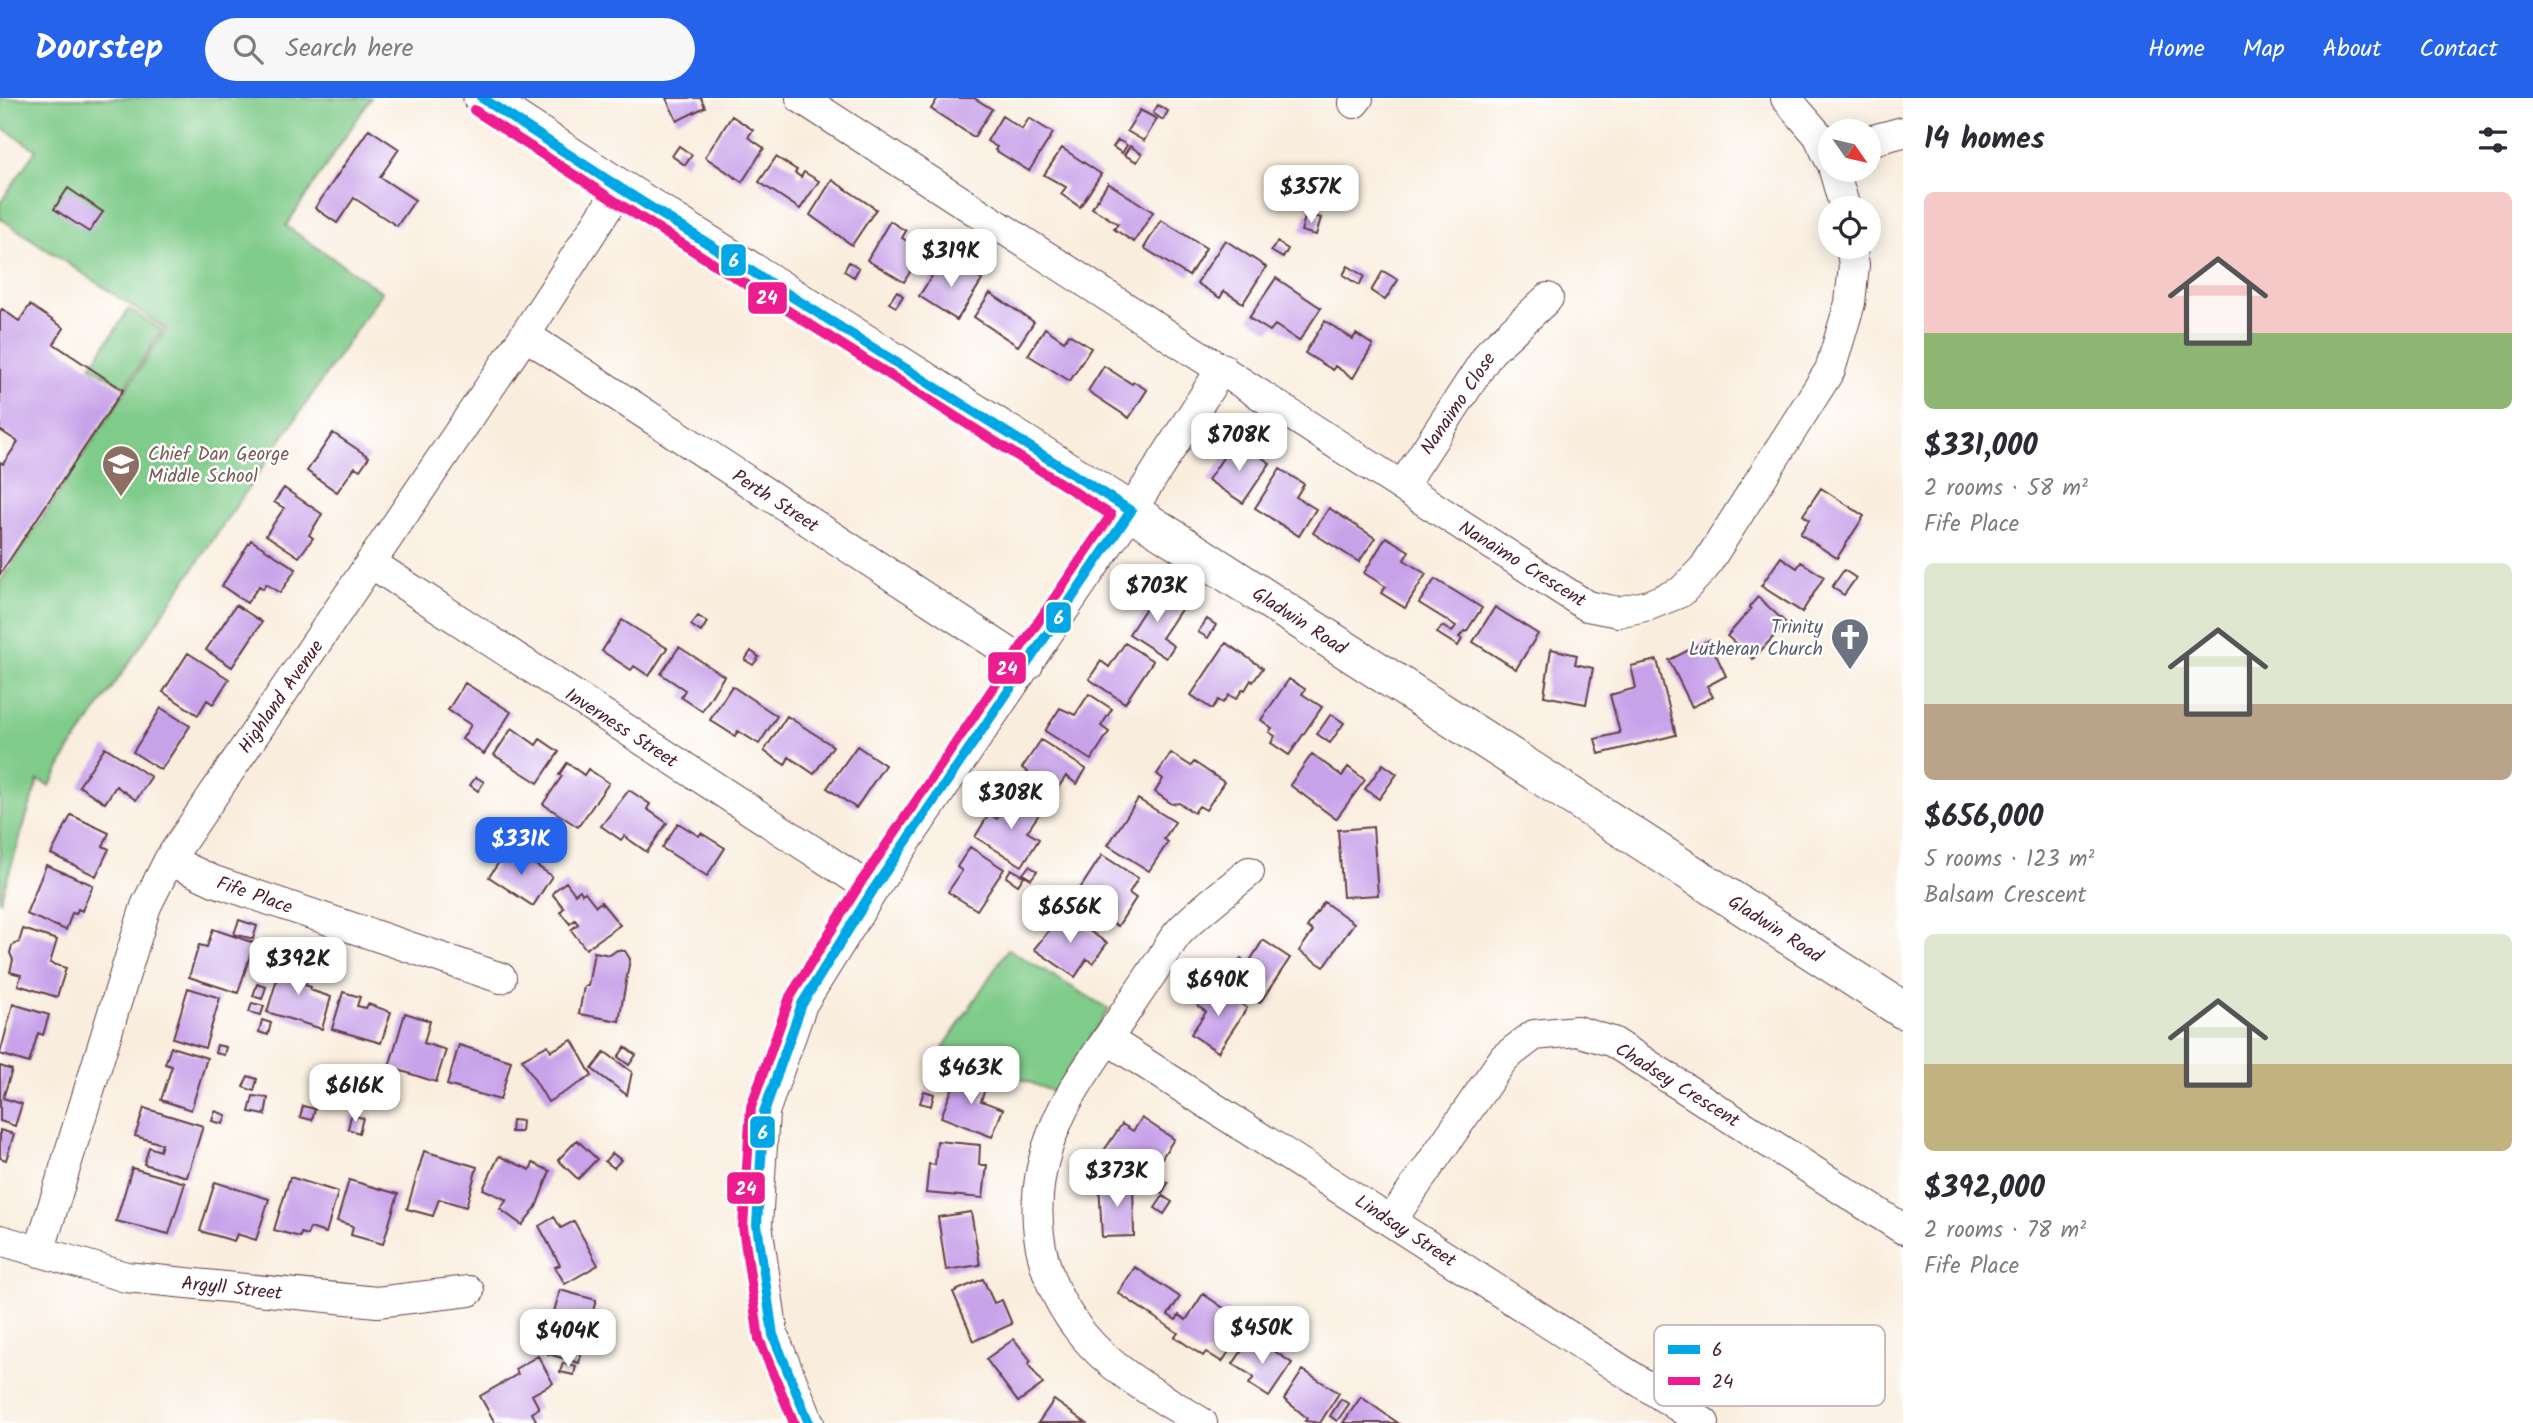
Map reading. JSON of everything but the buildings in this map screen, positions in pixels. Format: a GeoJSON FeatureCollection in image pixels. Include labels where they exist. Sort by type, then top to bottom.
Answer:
{"type":"FeatureCollection","features":[{"type":"Feature","properties":{"kind":"main road","name":"Gladwin Road"},"geometry":{"type":"LineString","coordinates":[[482,98],[1131,511],[1903,1010]]}},
{"type":"Feature","properties":{"kind":"street","name":"Nanaimo Crescent"},"geometry":{"type":"LineString","coordinates":[[801,98],[1587,606],[1618,612],[1650,605],[1681,592],[1704,568],[1830,370],[1841,342],[1850,303],[1853,259]]}},
{"type":"Feature","properties":{"kind":"street"},"geometry":{"type":"LineString","coordinates":[[1786,98],[1818,135]]}},
{"type":"Feature","properties":{"kind":"street"},"geometry":{"type":"LineString","coordinates":[[1881,138],[1903,132]]}},
{"type":"Feature","properties":{"kind":"street","name":"Highland Avenue"},"geometry":{"type":"LineString","coordinates":[[39,1252],[142,918],[169,860],[525,335],[620,188]]}},
{"type":"Feature","properties":{"kind":"street","name":"Nanaimo Close"},"geometry":{"type":"LineString","coordinates":[[1403,485],[1490,352],[1548,298]]}},
{"type":"Feature","properties":{"kind":"street","name":"Perth Street"},"geometry":{"type":"LineString","coordinates":[[525,335],[1028,665]]}},
{"type":"Feature","properties":{"kind":"street"},"geometry":{"type":"LineString","coordinates":[[809,1423],[773,1335],[758,1225],[765,1112],[802,1004],[873,890],[1131,511],[1222,368]]}},
{"type":"Feature","properties":{"kind":"street","name":"Inverness Street"},"geometry":{"type":"LineString","coordinates":[[371,563],[873,890]]}},
{"type":"Feature","properties":{"kind":"street","name":"Fife Place"},"geometry":{"type":"LineString","coordinates":[[169,860],[227,885],[501,978]]}},
{"type":"Feature","properties":{"kind":"street"},"geometry":{"type":"LineString","coordinates":[[1202,1423],[1125,1373],[1098,1352],[1081,1333],[1054,1290],[1042,1260],[1037,1231],[1042,1164],[1055,1125],[1074,1089],[1180,931],[1249,872]]}},
{"type":"Feature","properties":{"kind":"street","name":"Chadsey Crescent"},"geometry":{"type":"LineString","coordinates":[[1391,1221],[1504,1058],[1534,1035],[1577,1031],[1614,1042],[1903,1229]]}},
{"type":"Feature","properties":{"kind":"street","name":"Lindsay Street"},"geometry":{"type":"LineString","coordinates":[[1107,1039],[1654,1391]]}},
{"type":"Feature","properties":{"kind":"street","name":"Argyll Street"},"geometry":{"type":"LineString","coordinates":[[0,1240],[126,1277],[377,1302],[469,1291]]}},
{"type":"Feature","properties":{"kind":"street","name":"Lindsay Street"},"geometry":{"type":"LineString","coordinates":[[1678,1406],[1704,1423]]}},
{"type":"Feature","properties":{"kind":"green space","name":"Chief Dan George Middle School"},"geometry":{"type":"Polygon","coordinates":[[[0,98],[371,98],[286,226],[382,292],[69,751],[50,786],[38,780],[0,902],[0,582],[166,329],[0,218],[0,203],[36,150],[0,126],[0,98]]]}},
{"type":"Feature","properties":{"kind":"green space"},"geometry":{"type":"Polygon","coordinates":[[[129,309],[162,330],[125,387],[91,366],[129,309]]]}},
{"type":"Feature","properties":{"kind":"green space"},"geometry":{"type":"Polygon","coordinates":[[[1008,949],[1109,1009],[1054,1092],[943,1048],[1008,949]]]}},
{"type":"Feature","properties":{"kind":"transit line","name":"6"},"geometry":{"type":"LineString","coordinates":[[482,98],[1131,511],[873,890],[802,1004],[764,1112],[757,1225],[773,1335],[809,1423]]}},
{"type":"Feature","properties":{"kind":"transit line","name":"24"},"geometry":{"type":"LineString","coordinates":[[474,110],[1111,515],[861,882],[790,997],[751,1107],[743,1227],[759,1339],[794,1423]]}},
{"type":"Feature","properties":{"kind":"place","name":"Chief Dan George Middle School"},"geometry":{"type":"Point","coordinates":[121,498]}},
{"type":"Feature","properties":{"kind":"place","name":"Trinity Lutheran Church"},"geometry":{"type":"Point","coordinates":[1850,671]}}]}
